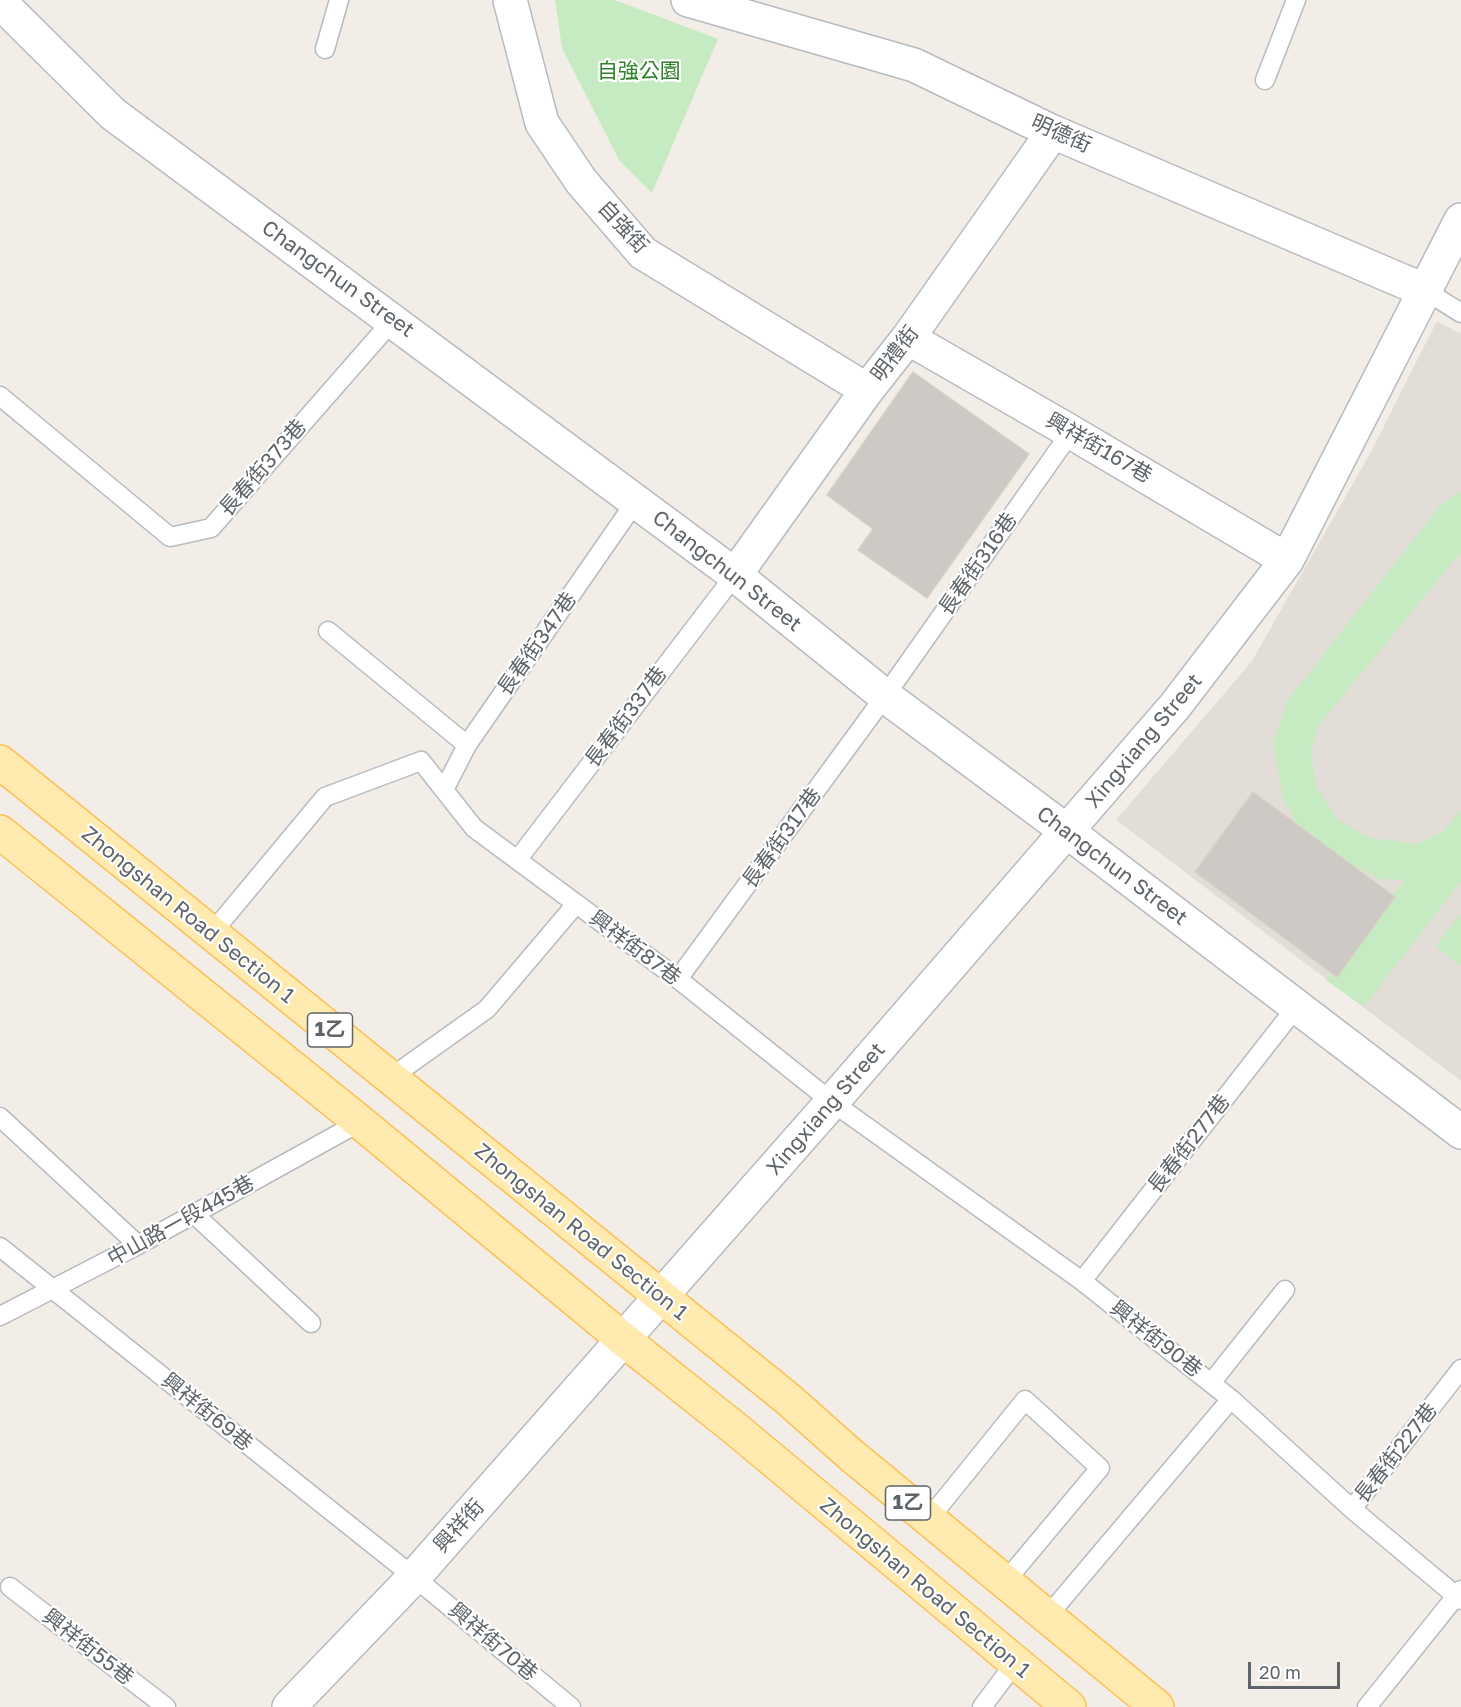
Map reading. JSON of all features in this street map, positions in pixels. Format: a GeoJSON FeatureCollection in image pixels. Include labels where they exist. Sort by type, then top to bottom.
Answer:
{"type":"FeatureCollection","features":[{"type":"Feature","properties":{"kind":"main road","name":"Zhongshan Road Section 1"},"geometry":{"type":"LineString","coordinates":[[0,762],[788,1399],[928,1520],[1156,1707]]}},
{"type":"Feature","properties":{"kind":"main road","name":"Zhongshan Road Section 1"},"geometry":{"type":"LineString","coordinates":[[0,832],[360,1122],[1069,1707]]}},
{"type":"Feature","properties":{"kind":"street","name":"自強街"},"geometry":{"type":"LineString","coordinates":[[510,0],[542,123],[581,181],[643,253],[867,390]]}},
{"type":"Feature","properties":{"kind":"street","name":"明德街"},"geometry":{"type":"LineString","coordinates":[[688,0],[914,65],[1053,132],[1426,291]]}},
{"type":"Feature","properties":{"kind":"street","name":"Changchun Street"},"geometry":{"type":"LineString","coordinates":[[0,2],[113,114],[735,575],[885,696],[1068,832],[1461,1132]]}},
{"type":"Feature","properties":{"kind":"street","name":"明禮街"},"geometry":{"type":"LineString","coordinates":[[735,575],[867,390],[908,339],[1053,132]]}},
{"type":"Feature","properties":{"kind":"street","name":"Xingxiang Street"},"geometry":{"type":"LineString","coordinates":[[624,1340],[1068,832],[1175,706],[1287,560],[1461,219]]}},
{"type":"Feature","properties":{"kind":"street","name":"興祥街167巷"},"geometry":{"type":"LineString","coordinates":[[908,339],[1287,560]]}},
{"type":"Feature","properties":{"kind":"street","name":"興祥街"},"geometry":{"type":"LineString","coordinates":[[289,1707],[414,1577],[624,1340]]}},
{"type":"Feature","properties":{"kind":"lane"},"geometry":{"type":"LineString","coordinates":[[325,49],[339,0]]}},
{"type":"Feature","properties":{"kind":"lane"},"geometry":{"type":"LineString","coordinates":[[1265,80],[1296,0]]}},
{"type":"Feature","properties":{"kind":"lane"},"geometry":{"type":"LineString","coordinates":[[1426,291],[1461,313]]}},
{"type":"Feature","properties":{"kind":"lane","name":"長春街373巷"},"geometry":{"type":"LineString","coordinates":[[3,405],[170,537],[211,528],[393,320]]}},
{"type":"Feature","properties":{"kind":"lane","name":"長春街316巷"},"geometry":{"type":"LineString","coordinates":[[885,696],[1071,432]]}},
{"type":"Feature","properties":{"kind":"lane","name":"長春街347巷"},"geometry":{"type":"LineString","coordinates":[[444,790],[467,746],[636,501]]}},
{"type":"Feature","properties":{"kind":"lane","name":"長春街337巷"},"geometry":{"type":"LineString","coordinates":[[518,859],[735,575]]}},
{"type":"Feature","properties":{"kind":"lane"},"geometry":{"type":"LineString","coordinates":[[328,631],[467,746]]}},
{"type":"Feature","properties":{"kind":"lane","name":"長春街317巷"},"geometry":{"type":"LineString","coordinates":[[678,979],[885,696]]}},
{"type":"Feature","properties":{"kind":"lane","name":"興祥街87巷"},"geometry":{"type":"LineString","coordinates":[[211,934],[325,797],[421,761],[474,828],[678,979],[832,1101]]}},
{"type":"Feature","properties":{"kind":"lane"},"geometry":{"type":"LineString","coordinates":[[390,1078],[487,1009],[576,904]]}},
{"type":"Feature","properties":{"kind":"lane","name":"長春街277巷"},"geometry":{"type":"LineString","coordinates":[[1082,1281],[1297,1006]]}},
{"type":"Feature","properties":{"kind":"lane","name":"興祥街90巷"},"geometry":{"type":"LineString","coordinates":[[832,1101],[1082,1281],[1231,1399],[1352,1509],[1459,1596]]}},
{"type":"Feature","properties":{"kind":"lane"},"geometry":{"type":"LineString","coordinates":[[0,1117],[138,1245]]}},
{"type":"Feature","properties":{"kind":"lane","name":"中山路一段445巷"},"geometry":{"type":"LineString","coordinates":[[0,1316],[138,1245],[360,1122]]}},
{"type":"Feature","properties":{"kind":"lane"},"geometry":{"type":"LineString","coordinates":[[194,1214],[311,1323]]}},
{"type":"Feature","properties":{"kind":"lane","name":"興祥街69巷"},"geometry":{"type":"LineString","coordinates":[[0,1247],[414,1577]]}},
{"type":"Feature","properties":{"kind":"lane"},"geometry":{"type":"LineString","coordinates":[[1211,1383],[1285,1290]]}},
{"type":"Feature","properties":{"kind":"lane","name":"長春街227巷"},"geometry":{"type":"LineString","coordinates":[[1352,1509],[1461,1369]]}},
{"type":"Feature","properties":{"kind":"lane"},"geometry":{"type":"LineString","coordinates":[[1046,1618],[1231,1399]]}},
{"type":"Feature","properties":{"kind":"lane"},"geometry":{"type":"LineString","coordinates":[[928,1520],[1025,1400],[1100,1468],[1004,1583]]}},
{"type":"Feature","properties":{"kind":"lane","name":"興祥街70巷"},"geometry":{"type":"LineString","coordinates":[[414,1577],[571,1707]]}},
{"type":"Feature","properties":{"kind":"lane","name":"興祥街55巷"},"geometry":{"type":"LineString","coordinates":[[10,1587],[166,1707]]}},
{"type":"Feature","properties":{"kind":"lane"},"geometry":{"type":"LineString","coordinates":[[1367,1707],[1459,1596]]}},
{"type":"Feature","properties":{"kind":"lane"},"geometry":{"type":"LineString","coordinates":[[982,1707],[1015,1663]]}},
{"type":"Feature","properties":{"kind":"shaded area"},"geometry":{"type":"Polygon","coordinates":[[[1437,321],[1461,334],[1461,1081],[1116,820],[1252,661],[1372,450],[1437,321]]]}},
{"type":"Feature","properties":{"kind":"green space","name":"自強公園"},"geometry":{"type":"Polygon","coordinates":[[[555,0],[615,0],[718,39],[652,193],[619,160],[562,48],[555,0]]]}},
{"type":"Feature","properties":{"kind":"green space"},"geometry":{"type":"Polygon","coordinates":[[[1461,491],[1461,552],[1318,726],[1311,751],[1316,786],[1338,820],[1370,838],[1417,844],[1444,831],[1461,809],[1461,881],[1364,1007],[1326,980],[1405,880],[1380,879],[1329,853],[1296,822],[1283,798],[1273,742],[1288,700],[1440,506],[1461,491]]]}},
{"type":"Feature","properties":{"kind":"green space"},"geometry":{"type":"Polygon","coordinates":[[[1461,913],[1461,966],[1436,946],[1461,913]]]}},
{"type":"Feature","properties":{"kind":"building"},"geometry":{"type":"Polygon","coordinates":[[[913,372],[1029,454],[927,598],[858,550],[873,529],[827,495],[913,372]]]}},
{"type":"Feature","properties":{"kind":"building"},"geometry":{"type":"Polygon","coordinates":[[[1253,792],[1395,897],[1337,977],[1195,872],[1253,792]]]}}]}
